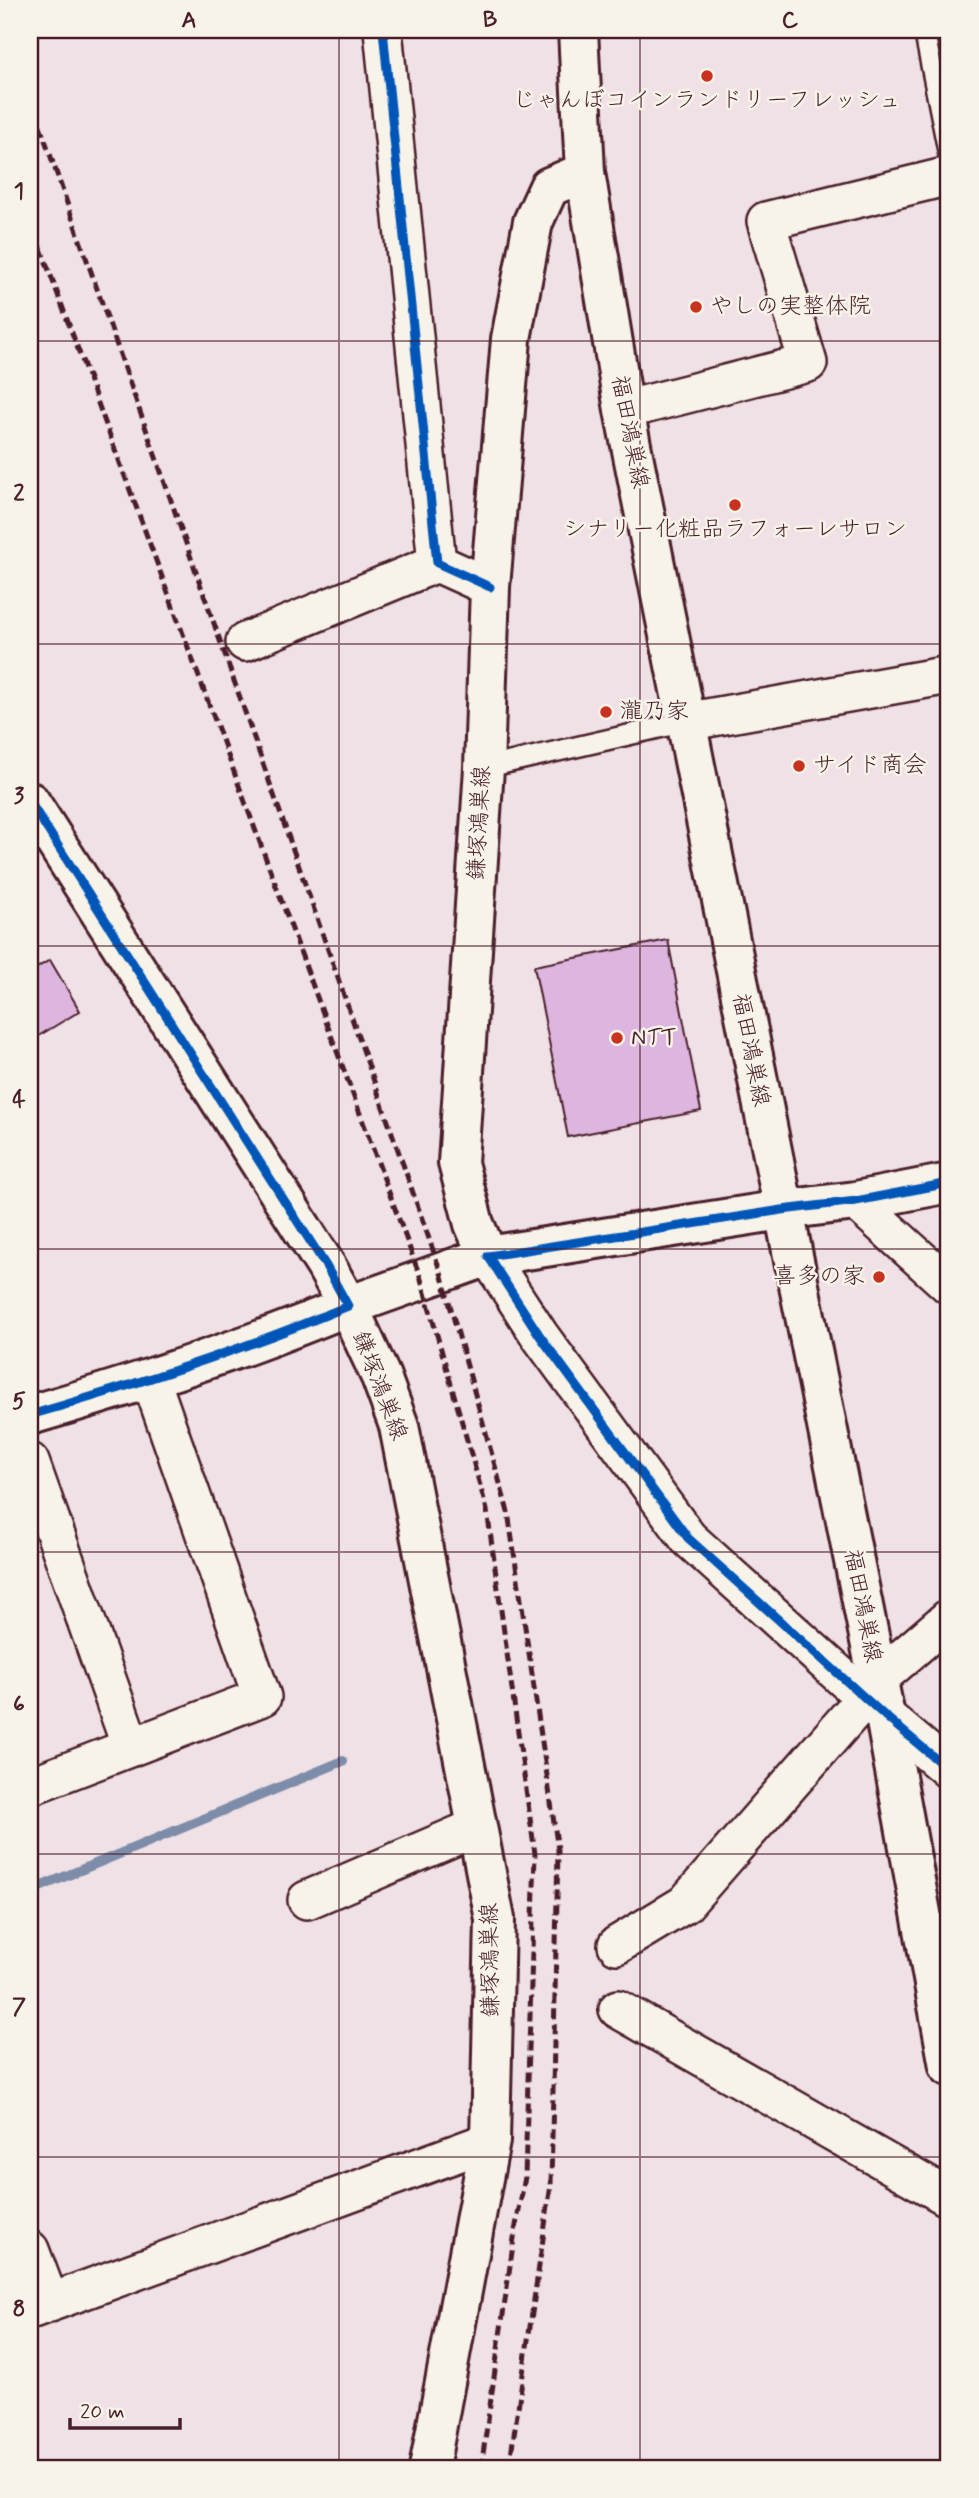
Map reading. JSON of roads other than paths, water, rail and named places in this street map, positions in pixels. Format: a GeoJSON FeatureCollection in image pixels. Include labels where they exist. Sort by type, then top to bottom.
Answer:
{"type":"FeatureCollection","features":[{"type":"Feature","properties":{"kind":"main road","name":"福田鴻巣線"},"geometry":{"type":"LineString","coordinates":[[578,30],[585,172],[624,410],[949,2066]]}},
{"type":"Feature","properties":{"kind":"main road","name":"鎌塚鴻巣線"},"geometry":{"type":"LineString","coordinates":[[429,2468],[490,2141],[495,1919],[399,1426],[381,1377],[348,1306],[488,1256],[474,1224],[458,1163],[484,768],[490,587],[511,340],[533,222],[549,187],[585,172]]}},
{"type":"Feature","properties":{"kind":"main road"},"geometry":{"type":"LineString","coordinates":[[30,802],[326,1266],[348,1306],[151,1380],[30,1415]]}},
{"type":"Feature","properties":{"kind":"main road"},"geometry":{"type":"LineString","coordinates":[[488,1256],[856,1201],[949,1183]]}},
{"type":"Feature","properties":{"kind":"street"},"geometry":{"type":"LineString","coordinates":[[383,30],[437,563]]}},
{"type":"Feature","properties":{"kind":"street"},"geometry":{"type":"LineString","coordinates":[[624,410],[808,363],[766,221],[949,176]]}},
{"type":"Feature","properties":{"kind":"street"},"geometry":{"type":"LineString","coordinates":[[245,642],[437,563],[490,587]]}},
{"type":"Feature","properties":{"kind":"street"},"geometry":{"type":"LineString","coordinates":[[685,722],[949,674]]}},
{"type":"Feature","properties":{"kind":"street"},"geometry":{"type":"LineString","coordinates":[[856,1201],[949,1285]]}},
{"type":"Feature","properties":{"kind":"street"},"geometry":{"type":"LineString","coordinates":[[488,1256],[540,1336],[688,1538],[876,1698],[949,1770]]}},
{"type":"Feature","properties":{"kind":"street"},"geometry":{"type":"LineString","coordinates":[[30,1786],[262,1697],[151,1380]]}},
{"type":"Feature","properties":{"kind":"street"},"geometry":{"type":"LineString","coordinates":[[30,1462],[131,1747]]}},
{"type":"Feature","properties":{"kind":"street"},"geometry":{"type":"LineString","coordinates":[[617,1945],[685,1904],[949,1618]]}},
{"type":"Feature","properties":{"kind":"street"},"geometry":{"type":"LineString","coordinates":[[307,1900],[477,1827]]}},
{"type":"Feature","properties":{"kind":"street"},"geometry":{"type":"LineString","coordinates":[[618,2009],[949,2198]]}},
{"type":"Feature","properties":{"kind":"street"},"geometry":{"type":"LineString","coordinates":[[30,2250],[40,2306],[490,2141]]}},
{"type":"Feature","properties":{"kind":"lane"},"geometry":{"type":"LineString","coordinates":[[924,30],[949,156]]}},
{"type":"Feature","properties":{"kind":"lane"},"geometry":{"type":"LineString","coordinates":[[484,768],[685,722]]}},
{"type":"Feature","properties":{"kind":"waterway"},"geometry":{"type":"LineString","coordinates":[[30,1891],[343,1761]]}},
{"type":"Feature","properties":{"kind":"railway"},"geometry":{"type":"LineString","coordinates":[[30,97],[441,1273],[508,1512],[558,1850],[551,2185],[509,2468]]}},
{"type":"Feature","properties":{"kind":"railway"},"geometry":{"type":"LineString","coordinates":[[30,219],[421,1279],[487,1510],[535,1854],[525,2177],[481,2468]]}},
{"type":"Feature","properties":{"kind":"place","name":"じゃんぼコインランドリーフレッシュ"},"geometry":{"type":"Point","coordinates":[707,76]}},
{"type":"Feature","properties":{"kind":"place","name":"やしの実整体院"},"geometry":{"type":"Point","coordinates":[696,307]}},
{"type":"Feature","properties":{"kind":"place","name":"シナリー化粧品ラフォーレサロン"},"geometry":{"type":"Point","coordinates":[735,505]}},
{"type":"Feature","properties":{"kind":"place","name":"瀧乃家"},"geometry":{"type":"Point","coordinates":[606,712]}},
{"type":"Feature","properties":{"kind":"place","name":"サイド商会"},"geometry":{"type":"Point","coordinates":[799,766]}},
{"type":"Feature","properties":{"kind":"place","name":"NTT"},"geometry":{"type":"Point","coordinates":[617,1038]}},
{"type":"Feature","properties":{"kind":"place","name":"喜多の家"},"geometry":{"type":"Point","coordinates":[879,1277]}}]}
